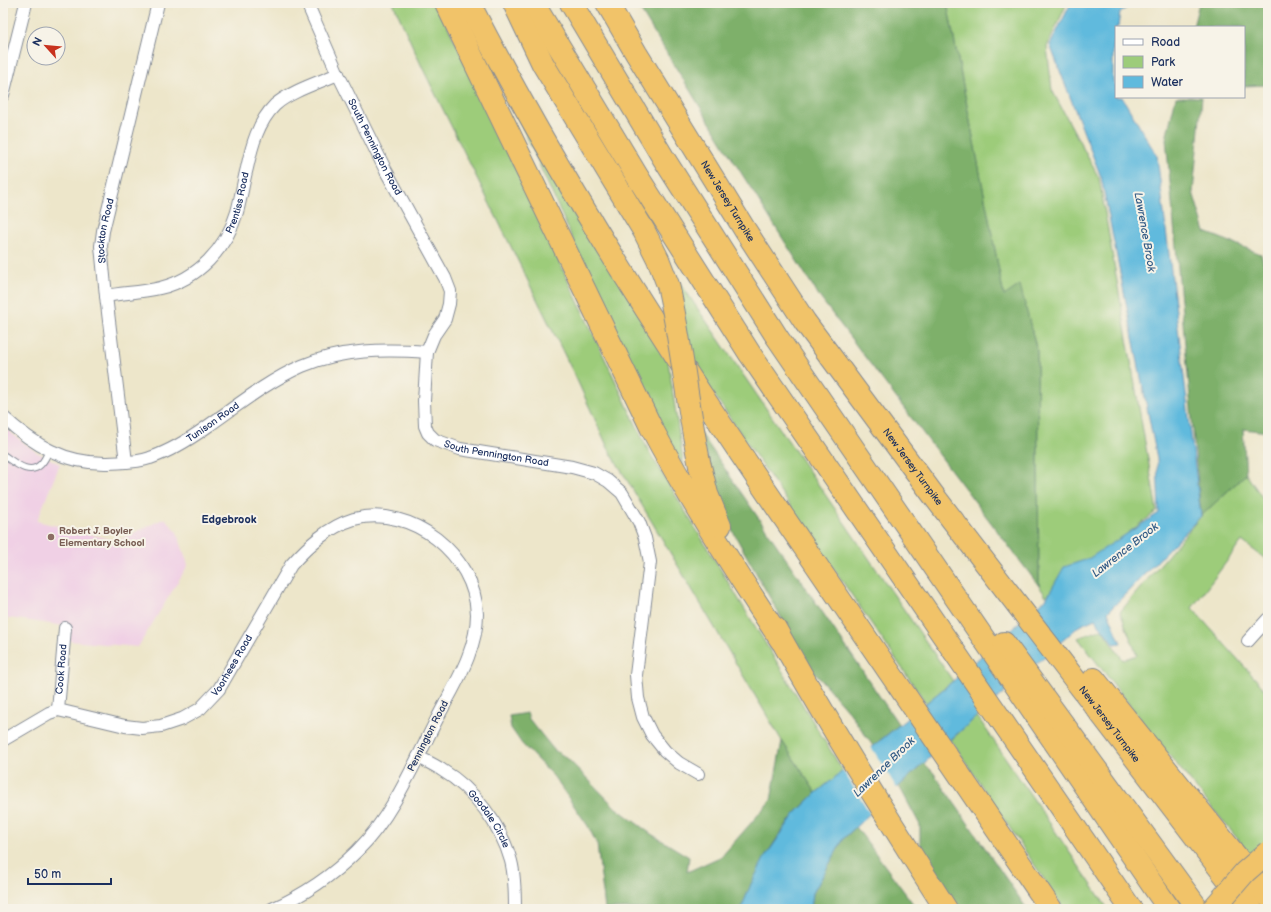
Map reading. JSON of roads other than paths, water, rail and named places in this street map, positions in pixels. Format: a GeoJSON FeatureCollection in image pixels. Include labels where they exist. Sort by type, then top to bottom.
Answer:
{"type":"FeatureCollection","features":[{"type":"Feature","properties":{"kind":"highway"},"geometry":{"type":"LineString","coordinates":[[446,3],[651,427],[674,469],[737,574],[781,640]]}},
{"type":"Feature","properties":{"kind":"highway"},"geometry":{"type":"LineString","coordinates":[[469,3],[531,119],[582,207],[707,405],[1051,909]]}},
{"type":"Feature","properties":{"kind":"highway"},"geometry":{"type":"LineString","coordinates":[[514,3],[547,70],[644,231],[658,259],[668,285],[674,312],[700,466],[707,494],[730,548],[781,640],[831,725],[946,909]]}},
{"type":"Feature","properties":{"kind":"highway"},"geometry":{"type":"LineString","coordinates":[[534,3],[637,176],[750,354],[1131,909]]}},
{"type":"Feature","properties":{"kind":"highway"},"geometry":{"type":"LineString","coordinates":[[571,3],[609,69],[717,244],[777,337],[918,544],[979,619],[1037,702],[1169,909]]}},
{"type":"Feature","properties":{"kind":"highway","name":"New Jersey Turnpike"},"geometry":{"type":"LineString","coordinates":[[607,3],[740,223],[796,308],[862,400],[934,496],[992,558],[1013,590],[1075,668],[1251,909]]}},
{"type":"Feature","properties":{"kind":"highway"},"geometry":{"type":"LineString","coordinates":[[1075,668],[1268,896]]}},
{"type":"Feature","properties":{"kind":"highway"},"geometry":{"type":"LineString","coordinates":[[1037,702],[1198,909]]}},
{"type":"Feature","properties":{"kind":"highway"},"geometry":{"type":"LineString","coordinates":[[1213,909],[1245,872],[1268,852]]}},
{"type":"Feature","properties":{"kind":"highway"},"geometry":{"type":"LineString","coordinates":[[1230,909],[1268,869]]}},
{"type":"Feature","properties":{"kind":"street"},"geometry":{"type":"LineString","coordinates":[[3,95],[26,3]]}},
{"type":"Feature","properties":{"kind":"street","name":"Stockton Road"},"geometry":{"type":"LineString","coordinates":[[126,462],[101,246],[103,231],[158,3]]}},
{"type":"Feature","properties":{"kind":"street","name":"South Pennington Road"},"geometry":{"type":"LineString","coordinates":[[307,3],[338,74],[386,171],[450,291],[450,304],[445,319],[434,336],[427,352],[424,401],[425,426],[428,433],[435,440],[460,449],[572,467],[594,473],[608,481],[622,493],[639,522],[645,538],[650,562],[636,675],[638,698],[644,717],[652,734],[665,751],[679,763],[698,774]]}},
{"type":"Feature","properties":{"kind":"street","name":"Prentiss Road"},"geometry":{"type":"LineString","coordinates":[[106,296],[160,288],[177,283],[192,275],[208,262],[230,229],[236,212],[252,146],[264,118],[276,105],[289,96],[338,74]]}},
{"type":"Feature","properties":{"kind":"street","name":"Tunison Road"},"geometry":{"type":"LineString","coordinates":[[3,417],[32,440],[64,457],[85,462],[126,462],[149,459],[188,440],[273,380],[303,365],[334,356],[362,352],[395,350],[427,352]]}},
{"type":"Feature","properties":{"kind":"street","name":"Voorhees Road"},"geometry":{"type":"LineString","coordinates":[[58,710],[125,726],[142,728],[161,726],[200,709],[219,689],[291,566],[317,539],[334,527],[354,519],[376,516],[392,517],[421,528]]}},
{"type":"Feature","properties":{"kind":"street","name":"Pennington Road"},"geometry":{"type":"LineString","coordinates":[[272,909],[313,888],[358,850],[376,829],[392,804],[418,757],[468,658],[473,640],[477,615],[474,596],[467,575],[454,556],[440,541],[421,528]]}},
{"type":"Feature","properties":{"kind":"street"},"geometry":{"type":"LineString","coordinates":[[1248,640],[1268,619]]}},
{"type":"Feature","properties":{"kind":"street","name":"Cook Road"},"geometry":{"type":"LineString","coordinates":[[58,710],[65,628]]}},
{"type":"Feature","properties":{"kind":"street"},"geometry":{"type":"LineString","coordinates":[[3,740],[26,726],[58,710]]}},
{"type":"Feature","properties":{"kind":"street","name":"Goodale Circle"},"geometry":{"type":"LineString","coordinates":[[418,757],[442,770],[463,785],[494,823],[504,842],[511,862],[515,890],[515,909]]}},
{"type":"Feature","properties":{"kind":"lane"},"geometry":{"type":"LineString","coordinates":[[3,455],[16,465],[27,469],[41,464],[49,450]]}},
{"type":"Feature","properties":{"kind":"water","name":"Lawrence Brook"},"geometry":{"type":"Polygon","coordinates":[[[1071,3],[1135,3],[1120,12],[1118,26],[1115,26],[1113,81],[1115,84],[1115,98],[1123,98],[1157,156],[1201,516],[1108,612],[1121,643],[1114,644],[1095,619],[1079,626],[914,772],[844,838],[813,893],[811,909],[741,909],[751,884],[765,857],[794,815],[816,793],[953,681],[1046,599],[1064,567],[1088,559],[1159,513],[1157,458],[1101,177],[1050,45],[1071,3]]]}},
{"type":"Feature","properties":{"kind":"place","name":"Robert J. Boyler Elementary School"},"geometry":{"type":"Point","coordinates":[51,537]}},
{"type":"Feature","properties":{"kind":"district","name":"Edgebrook"},"geometry":{"type":"Point","coordinates":[229,519]}}]}
